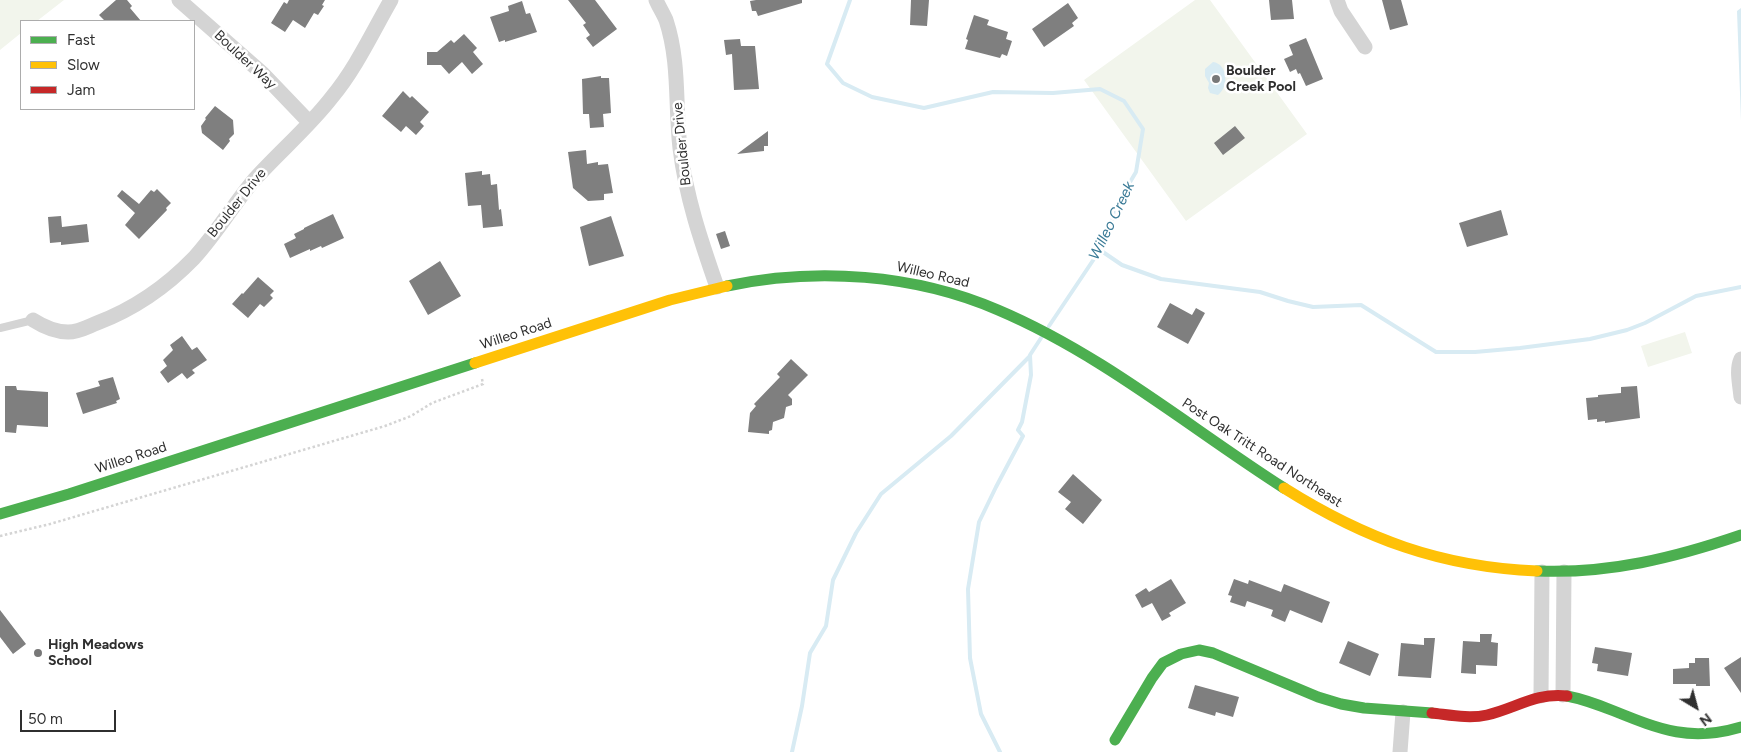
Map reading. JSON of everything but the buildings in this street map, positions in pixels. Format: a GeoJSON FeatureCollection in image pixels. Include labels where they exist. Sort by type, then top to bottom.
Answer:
{"type":"FeatureCollection","features":[{"type":"Feature","properties":{"kind":"street","name":"Boulder Way"},"geometry":{"type":"LineString","coordinates":[[179,0],[263,74],[309,122]]}},
{"type":"Feature","properties":{"kind":"street","name":"Boulder Drive"},"geometry":{"type":"LineString","coordinates":[[33,320],[54,331],[79,331],[119,314],[154,293],[175,276],[195,257],[254,181],[331,99],[347,77],[391,0]]}},
{"type":"Feature","properties":{"kind":"street","name":"Boulder Drive"},"geometry":{"type":"LineString","coordinates":[[656,0],[666,20],[675,56],[680,146],[686,186],[696,226],[717,288]]}},
{"type":"Feature","properties":{"kind":"street"},"geometry":{"type":"LineString","coordinates":[[1337,0],[1341,11],[1365,47]]}},
{"type":"Feature","properties":{"kind":"street","name":"Willeo Road"},"geometry":{"type":"LineString","coordinates":[[0,514],[670,300],[754,281],[796,276],[839,276],[882,278],[924,285],[983,303],[1016,316],[1047,333]]}},
{"type":"Feature","properties":{"kind":"street","name":"Post Oak Tritt Road Northeast"},"geometry":{"type":"LineString","coordinates":[[1047,333],[1077,350],[1283,488],[1350,527],[1426,555],[1474,564],[1542,572],[1564,572],[1650,562],[1684,554],[1741,535]]}},
{"type":"Feature","properties":{"kind":"street"},"geometry":{"type":"LineString","coordinates":[[1741,359],[1739,362],[1739,381],[1741,398]]}},
{"type":"Feature","properties":{"kind":"street"},"geometry":{"type":"LineString","coordinates":[[1541,696],[1542,572]]}},
{"type":"Feature","properties":{"kind":"street"},"geometry":{"type":"LineString","coordinates":[[1563,695],[1564,572]]}},
{"type":"Feature","properties":{"kind":"street"},"geometry":{"type":"LineString","coordinates":[[1115,740],[1163,663],[1181,654],[1199,650],[1227,659],[1318,697],[1364,708],[1475,717],[1487,716],[1541,696],[1563,695],[1595,704],[1662,730],[1700,735],[1724,732],[1741,727]]}},
{"type":"Feature","properties":{"kind":"street"},"geometry":{"type":"LineString","coordinates":[[1400,752],[1402,712]]}},
{"type":"Feature","properties":{"kind":"lane"},"geometry":{"type":"LineString","coordinates":[[0,328],[33,320]]}},
{"type":"Feature","properties":{"kind":"path"},"geometry":{"type":"LineString","coordinates":[[0,536],[50,524],[296,452],[411,416],[432,403],[484,384],[478,362]]}},
{"type":"Feature","properties":{"kind":"shaded area"},"geometry":{"type":"Polygon","coordinates":[[[0,0],[64,0],[38,20],[20,20],[20,34],[0,50],[0,0]]]}},
{"type":"Feature","properties":{"kind":"shaded area"},"geometry":{"type":"Polygon","coordinates":[[[1195,0],[1210,0],[1307,134],[1186,221],[1084,80],[1195,0]]]}},
{"type":"Feature","properties":{"kind":"shaded area"},"geometry":{"type":"Polygon","coordinates":[[[1741,8],[1741,121],[1737,11],[1741,8]]]}},
{"type":"Feature","properties":{"kind":"shaded area","name":"Boulder Creek Pool"},"geometry":{"type":"Polygon","coordinates":[[[1213,62],[1222,67],[1225,76],[1224,87],[1218,95],[1210,93],[1209,83],[1205,76],[1205,69],[1213,62]]]}},
{"type":"Feature","properties":{"kind":"shaded area"},"geometry":{"type":"Polygon","coordinates":[[[1685,332],[1692,353],[1648,367],[1641,346],[1685,332]]]}},
{"type":"Feature","properties":{"kind":"waterway","name":"Willeo Creek"},"geometry":{"type":"LineString","coordinates":[[850,0],[827,64],[843,83],[872,97],[924,108],[993,92],[1053,93],[1100,89],[1124,101],[1143,129],[1136,172],[1114,209],[1111,228],[1100,250],[1049,326]]}},
{"type":"Feature","properties":{"kind":"waterway"},"geometry":{"type":"LineString","coordinates":[[1100,250],[1122,265],[1161,279],[1260,292],[1313,307],[1361,305],[1436,352],[1475,352],[1590,339],[1627,330],[1645,323],[1696,296],[1741,287]]}},
{"type":"Feature","properties":{"kind":"waterway","name":"Willeo Creek"},"geometry":{"type":"LineString","coordinates":[[1000,752],[981,714],[970,658],[968,589],[979,522],[1023,436],[1018,430],[1022,422],[1031,375],[1030,355],[1041,338]]}},
{"type":"Feature","properties":{"kind":"waterway"},"geometry":{"type":"LineString","coordinates":[[792,752],[802,706],[810,653],[826,626],[833,580],[856,533],[881,494],[951,436],[1030,356]]}},
{"type":"Feature","properties":{"kind":"traffic: fast"},"geometry":{"type":"LineString","coordinates":[[727,286],[795,277],[865,277],[933,288],[966,298],[998,310],[1073,348],[1145,393],[1284,488]]}},
{"type":"Feature","properties":{"kind":"traffic: fast"},"geometry":{"type":"LineString","coordinates":[[0,514],[69,494],[475,363]]}},
{"type":"Feature","properties":{"kind":"traffic: fast"},"geometry":{"type":"LineString","coordinates":[[1537,571],[1590,570],[1641,563],[1691,551],[1741,535]]}},
{"type":"Feature","properties":{"kind":"traffic: fast"},"geometry":{"type":"LineString","coordinates":[[1115,740],[1163,663],[1181,654],[1199,650],[1213,653],[1318,697],[1341,704],[1364,708],[1432,713]]}},
{"type":"Feature","properties":{"kind":"traffic: fast"},"geometry":{"type":"LineString","coordinates":[[1567,696],[1597,704],[1647,724],[1676,732],[1707,734],[1741,727]]}},
{"type":"Feature","properties":{"kind":"traffic: slow"},"geometry":{"type":"LineString","coordinates":[[475,363],[670,300],[727,286]]}},
{"type":"Feature","properties":{"kind":"traffic: slow"},"geometry":{"type":"LineString","coordinates":[[1284,488],[1344,522],[1374,536],[1405,547],[1468,564],[1537,571]]}},
{"type":"Feature","properties":{"kind":"traffic: jam"},"geometry":{"type":"LineString","coordinates":[[1432,713],[1473,717],[1487,715],[1546,696],[1567,696]]}},
{"type":"Feature","properties":{"kind":"place","name":"Boulder Creek Pool"},"geometry":{"type":"Point","coordinates":[1216,79]}},
{"type":"Feature","properties":{"kind":"place","name":"High Meadows School"},"geometry":{"type":"Point","coordinates":[38,653]}}]}
